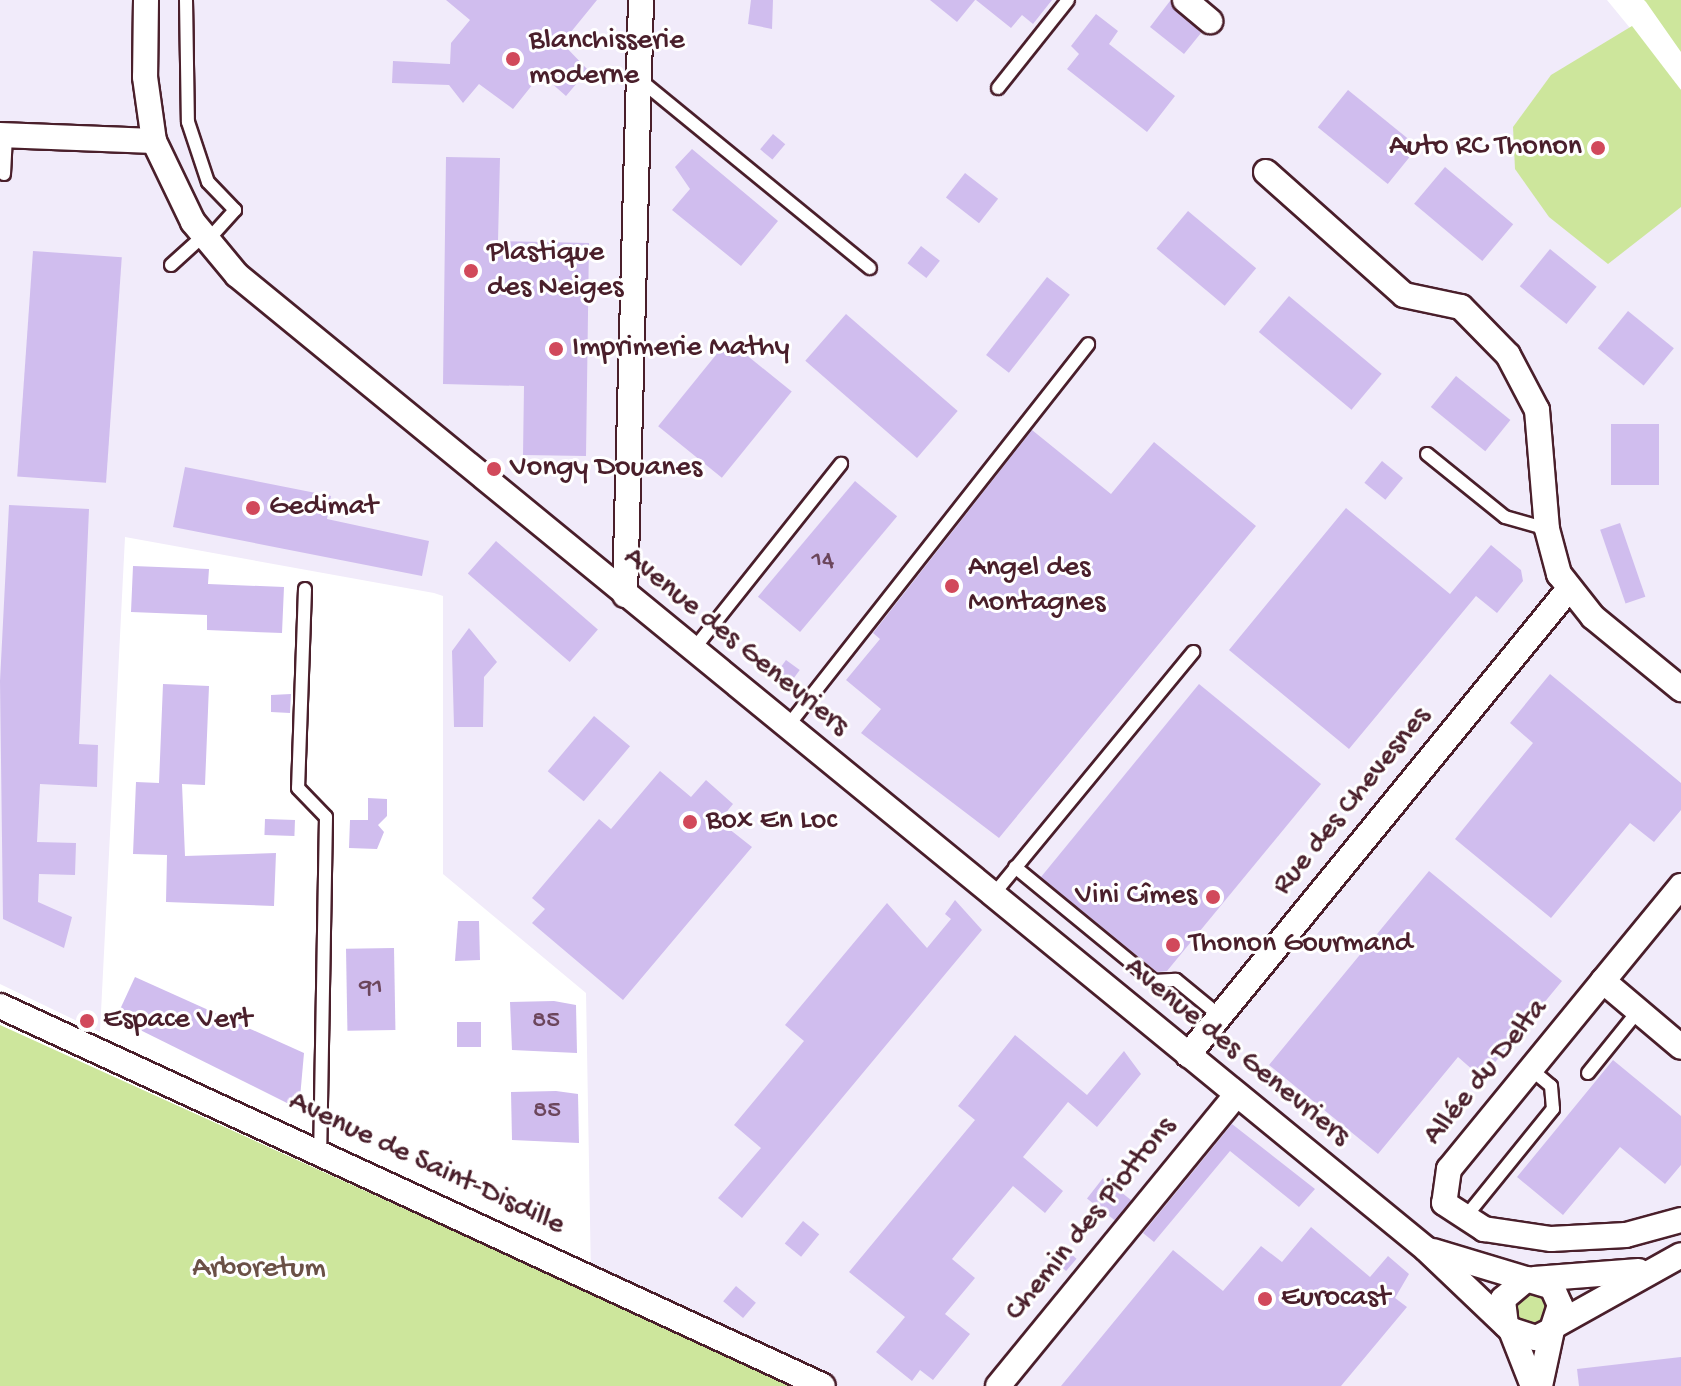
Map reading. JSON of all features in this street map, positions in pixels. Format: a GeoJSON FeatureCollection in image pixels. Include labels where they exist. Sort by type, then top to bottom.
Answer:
{"type":"FeatureCollection","features":[{"type":"Feature","properties":{"kind":"street","name":"Avenue des Genevriers"},"geometry":{"type":"LineString","coordinates":[[146,0],[145,77],[154,141],[205,238],[269,305],[1426,1249],[1508,1327],[1533,1386]]}},
{"type":"Feature","properties":{"kind":"street"},"geometry":{"type":"LineString","coordinates":[[625,595],[641,0]]}},
{"type":"Feature","properties":{"kind":"street"},"geometry":{"type":"LineString","coordinates":[[1185,0],[1210,21]]}},
{"type":"Feature","properties":{"kind":"street"},"geometry":{"type":"LineString","coordinates":[[3,135],[154,141]]}},
{"type":"Feature","properties":{"kind":"street"},"geometry":{"type":"LineString","coordinates":[[1266,172],[1404,295],[1461,307],[1518,367],[1541,425],[1547,529],[1568,590],[1681,689]]}},
{"type":"Feature","properties":{"kind":"street","name":"Rue des Chevesnes"},"geometry":{"type":"LineString","coordinates":[[1188,1055],[1568,590]]}},
{"type":"Feature","properties":{"kind":"street","name":"Allée du Delta"},"geometry":{"type":"LineString","coordinates":[[1462,1221],[1444,1203],[1445,1175],[1681,886]]}},
{"type":"Feature","properties":{"kind":"street"},"geometry":{"type":"LineString","coordinates":[[1603,981],[1681,1047]]}},
{"type":"Feature","properties":{"kind":"street","name":"Avenue de Saint-Disdille"},"geometry":{"type":"LineString","coordinates":[[0,1006],[320,1151],[823,1386]]}},
{"type":"Feature","properties":{"kind":"street","name":"Chemin des Piottons"},"geometry":{"type":"LineString","coordinates":[[998,1386],[1236,1095]]}},
{"type":"Feature","properties":{"kind":"street"},"geometry":{"type":"LineString","coordinates":[[1462,1221],[1502,1233],[1576,1239],[1681,1220]]}},
{"type":"Feature","properties":{"kind":"street","name":"Avenue des Genevriers"},"geometry":{"type":"LineString","coordinates":[[1426,1249],[1530,1279]]}},
{"type":"Feature","properties":{"kind":"street"},"geometry":{"type":"LineString","coordinates":[[1646,1270],[1530,1279],[1503,1299],[1508,1327],[1536,1338],[1646,1270],[1681,1255]]}},
{"type":"Feature","properties":{"kind":"street"},"geometry":{"type":"LineString","coordinates":[[1530,1279],[1556,1293],[1554,1327],[1540,1386]]}},
{"type":"Feature","properties":{"kind":"lane"},"geometry":{"type":"LineString","coordinates":[[171,265],[235,210],[208,182],[188,122],[186,0]]}},
{"type":"Feature","properties":{"kind":"lane"},"geometry":{"type":"LineString","coordinates":[[998,88],[1068,0]]}},
{"type":"Feature","properties":{"kind":"lane"},"geometry":{"type":"LineString","coordinates":[[639,80],[870,268]]}},
{"type":"Feature","properties":{"kind":"lane"},"geometry":{"type":"LineString","coordinates":[[3,135],[4,174]]}},
{"type":"Feature","properties":{"kind":"lane"},"geometry":{"type":"LineString","coordinates":[[787,727],[1088,344]]}},
{"type":"Feature","properties":{"kind":"lane"},"geometry":{"type":"LineString","coordinates":[[1427,454],[1505,517],[1547,529]]}},
{"type":"Feature","properties":{"kind":"lane"},"geometry":{"type":"LineString","coordinates":[[693,650],[841,464]]}},
{"type":"Feature","properties":{"kind":"lane"},"geometry":{"type":"LineString","coordinates":[[305,589],[298,788],[326,821],[320,1151]]}},
{"type":"Feature","properties":{"kind":"lane"},"geometry":{"type":"LineString","coordinates":[[993,895],[1193,652]]}},
{"type":"Feature","properties":{"kind":"lane"},"geometry":{"type":"LineString","coordinates":[[1015,867],[1154,981],[1176,980],[1220,1016]]}},
{"type":"Feature","properties":{"kind":"lane"},"geometry":{"type":"LineString","coordinates":[[1588,1073],[1638,1011]]}},
{"type":"Feature","properties":{"kind":"lane"},"geometry":{"type":"LineString","coordinates":[[1462,1221],[1553,1109],[1551,1086],[1531,1069]]}},
{"type":"Feature","properties":{"kind":"shaded area"},"geometry":{"type":"Polygon","coordinates":[[[0,0],[1607,0],[1681,90],[1681,1386],[823,1386],[591,1277],[586,993],[443,874],[443,596],[434,593],[125,537],[100,1032],[0,984],[0,0]]]}},
{"type":"Feature","properties":{"kind":"green space"},"geometry":{"type":"Polygon","coordinates":[[[1644,0],[1681,0],[1681,52],[1646,2],[1644,0]]]}},
{"type":"Feature","properties":{"kind":"green space","name":"Auto RC Thonon"},"geometry":{"type":"Polygon","coordinates":[[[1632,26],[1681,90],[1681,207],[1608,264],[1549,217],[1515,169],[1513,127],[1551,75],[1632,26]]]}},
{"type":"Feature","properties":{"kind":"green space","name":"Arboretum"},"geometry":{"type":"Polygon","coordinates":[[[0,1025],[165,1100],[795,1386],[0,1386],[0,1025]]]}},
{"type":"Feature","properties":{"kind":"green space"},"geometry":{"type":"Polygon","coordinates":[[[1531,1292],[1543,1297],[1548,1309],[1543,1321],[1531,1326],[1519,1321],[1514,1309],[1519,1297],[1531,1292]]]}},
{"type":"Feature","properties":{"kind":"building","name":"Blanchisserie moderne"},"geometry":{"type":"Polygon","coordinates":[[[446,0],[597,0],[562,43],[588,70],[566,96],[541,74],[513,109],[479,84],[463,103],[449,85],[392,83],[393,61],[450,64],[451,43],[470,20],[446,0]]]}},
{"type":"Feature","properties":{"kind":"building"},"geometry":{"type":"Polygon","coordinates":[[[751,0],[773,0],[772,29],[748,24],[751,0]]]}},
{"type":"Feature","properties":{"kind":"building"},"geometry":{"type":"Polygon","coordinates":[[[930,0],[975,0],[957,22],[930,0]]]}},
{"type":"Feature","properties":{"kind":"building"},"geometry":{"type":"Polygon","coordinates":[[[976,0],[1052,0],[1033,24],[1022,15],[1011,28],[976,0]]]}},
{"type":"Feature","properties":{"kind":"building"},"geometry":{"type":"Polygon","coordinates":[[[1170,1],[1201,33],[1184,54],[1150,27],[1170,1]]]}},
{"type":"Feature","properties":{"kind":"building"},"geometry":{"type":"Polygon","coordinates":[[[1096,14],[1118,31],[1109,44],[1175,96],[1147,132],[1067,69],[1079,54],[1071,46],[1096,14]]]}},
{"type":"Feature","properties":{"kind":"building"},"geometry":{"type":"Polygon","coordinates":[[[1348,90],[1418,147],[1388,184],[1318,127],[1348,90]]]}},
{"type":"Feature","properties":{"kind":"building"},"geometry":{"type":"Polygon","coordinates":[[[773,134],[785,144],[772,160],[760,149],[773,134]]]}},
{"type":"Feature","properties":{"kind":"building"},"geometry":{"type":"Polygon","coordinates":[[[692,149],[778,221],[741,266],[672,210],[690,189],[675,167],[692,149]]]}},
{"type":"Feature","properties":{"kind":"building"},"geometry":{"type":"Polygon","coordinates":[[[446,157],[500,158],[498,241],[589,243],[586,456],[523,455],[524,386],[443,384],[446,157]]]}},
{"type":"Feature","properties":{"kind":"building"},"geometry":{"type":"Polygon","coordinates":[[[1445,167],[1513,224],[1482,261],[1414,204],[1445,167]]]}},
{"type":"Feature","properties":{"kind":"building"},"geometry":{"type":"Polygon","coordinates":[[[965,173],[998,199],[979,223],[946,197],[965,173]]]}},
{"type":"Feature","properties":{"kind":"building"},"geometry":{"type":"Polygon","coordinates":[[[1188,211],[1256,268],[1225,306],[1157,249],[1188,211]]]}},
{"type":"Feature","properties":{"kind":"building"},"geometry":{"type":"Polygon","coordinates":[[[921,246],[940,261],[926,278],[907,263],[921,246]]]}},
{"type":"Feature","properties":{"kind":"building"},"geometry":{"type":"Polygon","coordinates":[[[1550,249],[1597,287],[1566,324],[1520,286],[1550,249]]]}},
{"type":"Feature","properties":{"kind":"building"},"geometry":{"type":"Polygon","coordinates":[[[33,251],[122,257],[106,483],[17,476],[33,251]]]}},
{"type":"Feature","properties":{"kind":"building"},"geometry":{"type":"Polygon","coordinates":[[[1047,277],[1070,295],[1009,373],[986,355],[1047,277]]]}},
{"type":"Feature","properties":{"kind":"building"},"geometry":{"type":"Polygon","coordinates":[[[1289,296],[1382,374],[1351,410],[1259,332],[1289,296]]]}},
{"type":"Feature","properties":{"kind":"building"},"geometry":{"type":"Polygon","coordinates":[[[1628,311],[1674,348],[1644,385],[1598,348],[1628,311]]]}},
{"type":"Feature","properties":{"kind":"building"},"geometry":{"type":"Polygon","coordinates":[[[846,314],[958,411],[917,458],[805,361],[846,314]]]}},
{"type":"Feature","properties":{"kind":"building"},"geometry":{"type":"Polygon","coordinates":[[[728,340],[792,392],[722,478],[658,426],[728,340]]]}},
{"type":"Feature","properties":{"kind":"building"},"geometry":{"type":"Polygon","coordinates":[[[1456,376],[1510,420],[1485,451],[1431,407],[1456,376]]]}},
{"type":"Feature","properties":{"kind":"building"},"geometry":{"type":"Polygon","coordinates":[[[1611,424],[1659,424],[1659,485],[1611,485],[1611,424]]]}},
{"type":"Feature","properties":{"kind":"building"},"geometry":{"type":"Polygon","coordinates":[[[1032,430],[1111,494],[1154,442],[1256,526],[999,838],[861,733],[881,709],[846,680],[880,639],[873,633],[1032,430]]]}},
{"type":"Feature","properties":{"kind":"building"},"geometry":{"type":"Polygon","coordinates":[[[1382,461],[1403,478],[1385,500],[1364,483],[1382,461]]]}},
{"type":"Feature","properties":{"kind":"building","name":"Gedimat"},"geometry":{"type":"Polygon","coordinates":[[[185,467],[331,496],[327,519],[429,541],[422,576],[173,527],[185,467]]]}},
{"type":"Feature","properties":{"kind":"building"},"geometry":{"type":"Polygon","coordinates":[[[855,481],[897,516],[800,632],[758,597],[855,481]]]}},
{"type":"Feature","properties":{"kind":"building"},"geometry":{"type":"Polygon","coordinates":[[[9,505],[89,509],[79,744],[98,745],[97,787],[40,784],[37,842],[76,843],[75,875],[39,874],[38,902],[72,917],[64,948],[3,919],[0,681],[9,505]]]}},
{"type":"Feature","properties":{"kind":"building"},"geometry":{"type":"Polygon","coordinates":[[[1346,508],[1450,594],[1491,545],[1521,570],[1523,581],[1497,613],[1476,596],[1349,749],[1229,650],[1346,508]]]}},
{"type":"Feature","properties":{"kind":"building"},"geometry":{"type":"Polygon","coordinates":[[[1620,523],[1645,597],[1626,604],[1600,530],[1620,523]]]}},
{"type":"Feature","properties":{"kind":"building"},"geometry":{"type":"Polygon","coordinates":[[[496,541],[598,630],[570,662],[468,573],[496,541]]]}},
{"type":"Feature","properties":{"kind":"building"},"geometry":{"type":"Polygon","coordinates":[[[133,566],[209,569],[208,584],[284,587],[282,633],[207,630],[207,615],[131,612],[133,566]]]}},
{"type":"Feature","properties":{"kind":"building"},"geometry":{"type":"Polygon","coordinates":[[[469,628],[497,662],[484,677],[483,727],[454,727],[452,651],[469,628]]]}},
{"type":"Feature","properties":{"kind":"building"},"geometry":{"type":"Polygon","coordinates":[[[786,660],[800,670],[789,685],[775,675],[786,660]]]}},
{"type":"Feature","properties":{"kind":"building"},"geometry":{"type":"Polygon","coordinates":[[[1550,674],[1681,783],[1681,810],[1654,842],[1630,823],[1551,918],[1455,839],[1533,743],[1510,723],[1550,674]]]}},
{"type":"Feature","properties":{"kind":"building"},"geometry":{"type":"Polygon","coordinates":[[[163,684],[209,686],[205,785],[182,784],[185,856],[276,853],[274,906],[166,902],[167,855],[133,854],[136,782],[159,783],[163,684]]]}},
{"type":"Feature","properties":{"kind":"building"},"geometry":{"type":"Polygon","coordinates":[[[1199,684],[1321,784],[1167,971],[1157,972],[1041,877],[1199,684]]]}},
{"type":"Feature","properties":{"kind":"building"},"geometry":{"type":"Polygon","coordinates":[[[291,694],[290,713],[271,712],[271,695],[291,694]]]}},
{"type":"Feature","properties":{"kind":"building"},"geometry":{"type":"Polygon","coordinates":[[[594,716],[630,746],[584,801],[548,771],[594,716]]]}},
{"type":"Feature","properties":{"kind":"building"},"geometry":{"type":"Polygon","coordinates":[[[660,771],[691,797],[706,780],[733,804],[719,821],[752,847],[623,1000],[532,923],[545,909],[532,898],[599,819],[611,829],[660,771]]]}},
{"type":"Feature","properties":{"kind":"building"},"geometry":{"type":"Polygon","coordinates":[[[368,798],[387,799],[387,816],[378,825],[384,832],[377,849],[349,848],[350,820],[368,820],[368,798]]]}},
{"type":"Feature","properties":{"kind":"building"},"geometry":{"type":"Polygon","coordinates":[[[265,819],[295,820],[294,836],[264,835],[265,819]]]}},
{"type":"Feature","properties":{"kind":"building"},"geometry":{"type":"Polygon","coordinates":[[[1429,871],[1562,981],[1482,1078],[1458,1057],[1378,1154],[1269,1065],[1429,871]]]}},
{"type":"Feature","properties":{"kind":"building"},"geometry":{"type":"Polygon","coordinates":[[[955,900],[982,930],[742,1218],[718,1198],[761,1148],[734,1125],[804,1041],[785,1025],[887,903],[927,948],[951,919],[945,914],[955,900]]]}},
{"type":"Feature","properties":{"kind":"building"},"geometry":{"type":"Polygon","coordinates":[[[458,921],[479,921],[480,960],[455,961],[458,921]]]}},
{"type":"Feature","properties":{"kind":"building"},"geometry":{"type":"Polygon","coordinates":[[[394,948],[395,1030],[347,1031],[346,949],[394,948]]]}},
{"type":"Feature","properties":{"kind":"building"},"geometry":{"type":"Polygon","coordinates":[[[135,977],[304,1053],[299,1109],[116,1018],[135,977]]]}},
{"type":"Feature","properties":{"kind":"building"},"geometry":{"type":"Polygon","coordinates":[[[554,1001],[576,1005],[577,1053],[512,1050],[510,1002],[554,1001]]]}},
{"type":"Feature","properties":{"kind":"building"},"geometry":{"type":"Polygon","coordinates":[[[457,1022],[481,1022],[481,1047],[457,1047],[457,1022]]]}},
{"type":"Feature","properties":{"kind":"building"},"geometry":{"type":"Polygon","coordinates":[[[1015,1035],[1087,1095],[1124,1051],[1141,1074],[1097,1127],[1068,1102],[1023,1157],[1063,1191],[1045,1213],[1013,1186],[952,1259],[975,1278],[945,1314],[970,1334],[933,1380],[920,1370],[912,1381],[876,1352],[905,1317],[849,1272],[975,1120],[958,1106],[1015,1035]]]}},
{"type":"Feature","properties":{"kind":"building"},"geometry":{"type":"Polygon","coordinates":[[[1613,1060],[1681,1116],[1681,1165],[1665,1184],[1620,1147],[1563,1215],[1517,1177],[1613,1060]]]}},
{"type":"Feature","properties":{"kind":"building"},"geometry":{"type":"Polygon","coordinates":[[[511,1092],[578,1094],[579,1143],[512,1140],[511,1092]]]}},
{"type":"Feature","properties":{"kind":"building"},"geometry":{"type":"Polygon","coordinates":[[[1232,1124],[1315,1189],[1299,1207],[1230,1151],[1154,1242],[1143,1233],[1232,1124]]]}},
{"type":"Feature","properties":{"kind":"building"},"geometry":{"type":"Polygon","coordinates":[[[1103,1178],[1131,1200],[1115,1221],[1087,1198],[1103,1178]]]}},
{"type":"Feature","properties":{"kind":"building"},"geometry":{"type":"Polygon","coordinates":[[[803,1221],[819,1234],[801,1257],[785,1244],[803,1221]]]}},
{"type":"Feature","properties":{"kind":"building","name":"Eurocast"},"geometry":{"type":"Polygon","coordinates":[[[1311,1227],[1370,1277],[1388,1256],[1409,1274],[1395,1298],[1407,1307],[1341,1386],[1061,1386],[1173,1250],[1223,1291],[1261,1246],[1282,1262],[1311,1227]]]}},
{"type":"Feature","properties":{"kind":"building"},"geometry":{"type":"Polygon","coordinates":[[[1063,1247],[1077,1259],[1066,1271],[1053,1259],[1063,1247]]]}},
{"type":"Feature","properties":{"kind":"building"},"geometry":{"type":"Polygon","coordinates":[[[736,1286],[756,1303],[743,1318],[723,1301],[736,1286]]]}},
{"type":"Feature","properties":{"kind":"building"},"geometry":{"type":"Polygon","coordinates":[[[1681,1357],[1681,1386],[1579,1386],[1577,1369],[1681,1357]]]}},
{"type":"Feature","properties":{"kind":"place","name":"Blanchisserie moderne"},"geometry":{"type":"Point","coordinates":[513,59]}},
{"type":"Feature","properties":{"kind":"place","name":"Auto RC Thonon"},"geometry":{"type":"Point","coordinates":[1598,148]}},
{"type":"Feature","properties":{"kind":"place","name":"Plastique des Neiges"},"geometry":{"type":"Point","coordinates":[471,271]}},
{"type":"Feature","properties":{"kind":"place","name":"Imprimerie Mathy"},"geometry":{"type":"Point","coordinates":[556,349]}},
{"type":"Feature","properties":{"kind":"place","name":"Vongy Douanes"},"geometry":{"type":"Point","coordinates":[494,469]}},
{"type":"Feature","properties":{"kind":"place","name":"Gedimat"},"geometry":{"type":"Point","coordinates":[253,508]}},
{"type":"Feature","properties":{"kind":"place","name":"Angel des Montagnes"},"geometry":{"type":"Point","coordinates":[952,586]}},
{"type":"Feature","properties":{"kind":"place","name":"Box En Loc"},"geometry":{"type":"Point","coordinates":[690,822]}},
{"type":"Feature","properties":{"kind":"place","name":"Vini Cîmes"},"geometry":{"type":"Point","coordinates":[1213,897]}},
{"type":"Feature","properties":{"kind":"place","name":"Thonon Gourmand"},"geometry":{"type":"Point","coordinates":[1173,945]}},
{"type":"Feature","properties":{"kind":"place","name":"Espace Vert"},"geometry":{"type":"Point","coordinates":[87,1021]}},
{"type":"Feature","properties":{"kind":"place","name":"Eurocast"},"geometry":{"type":"Point","coordinates":[1265,1299]}}]}
